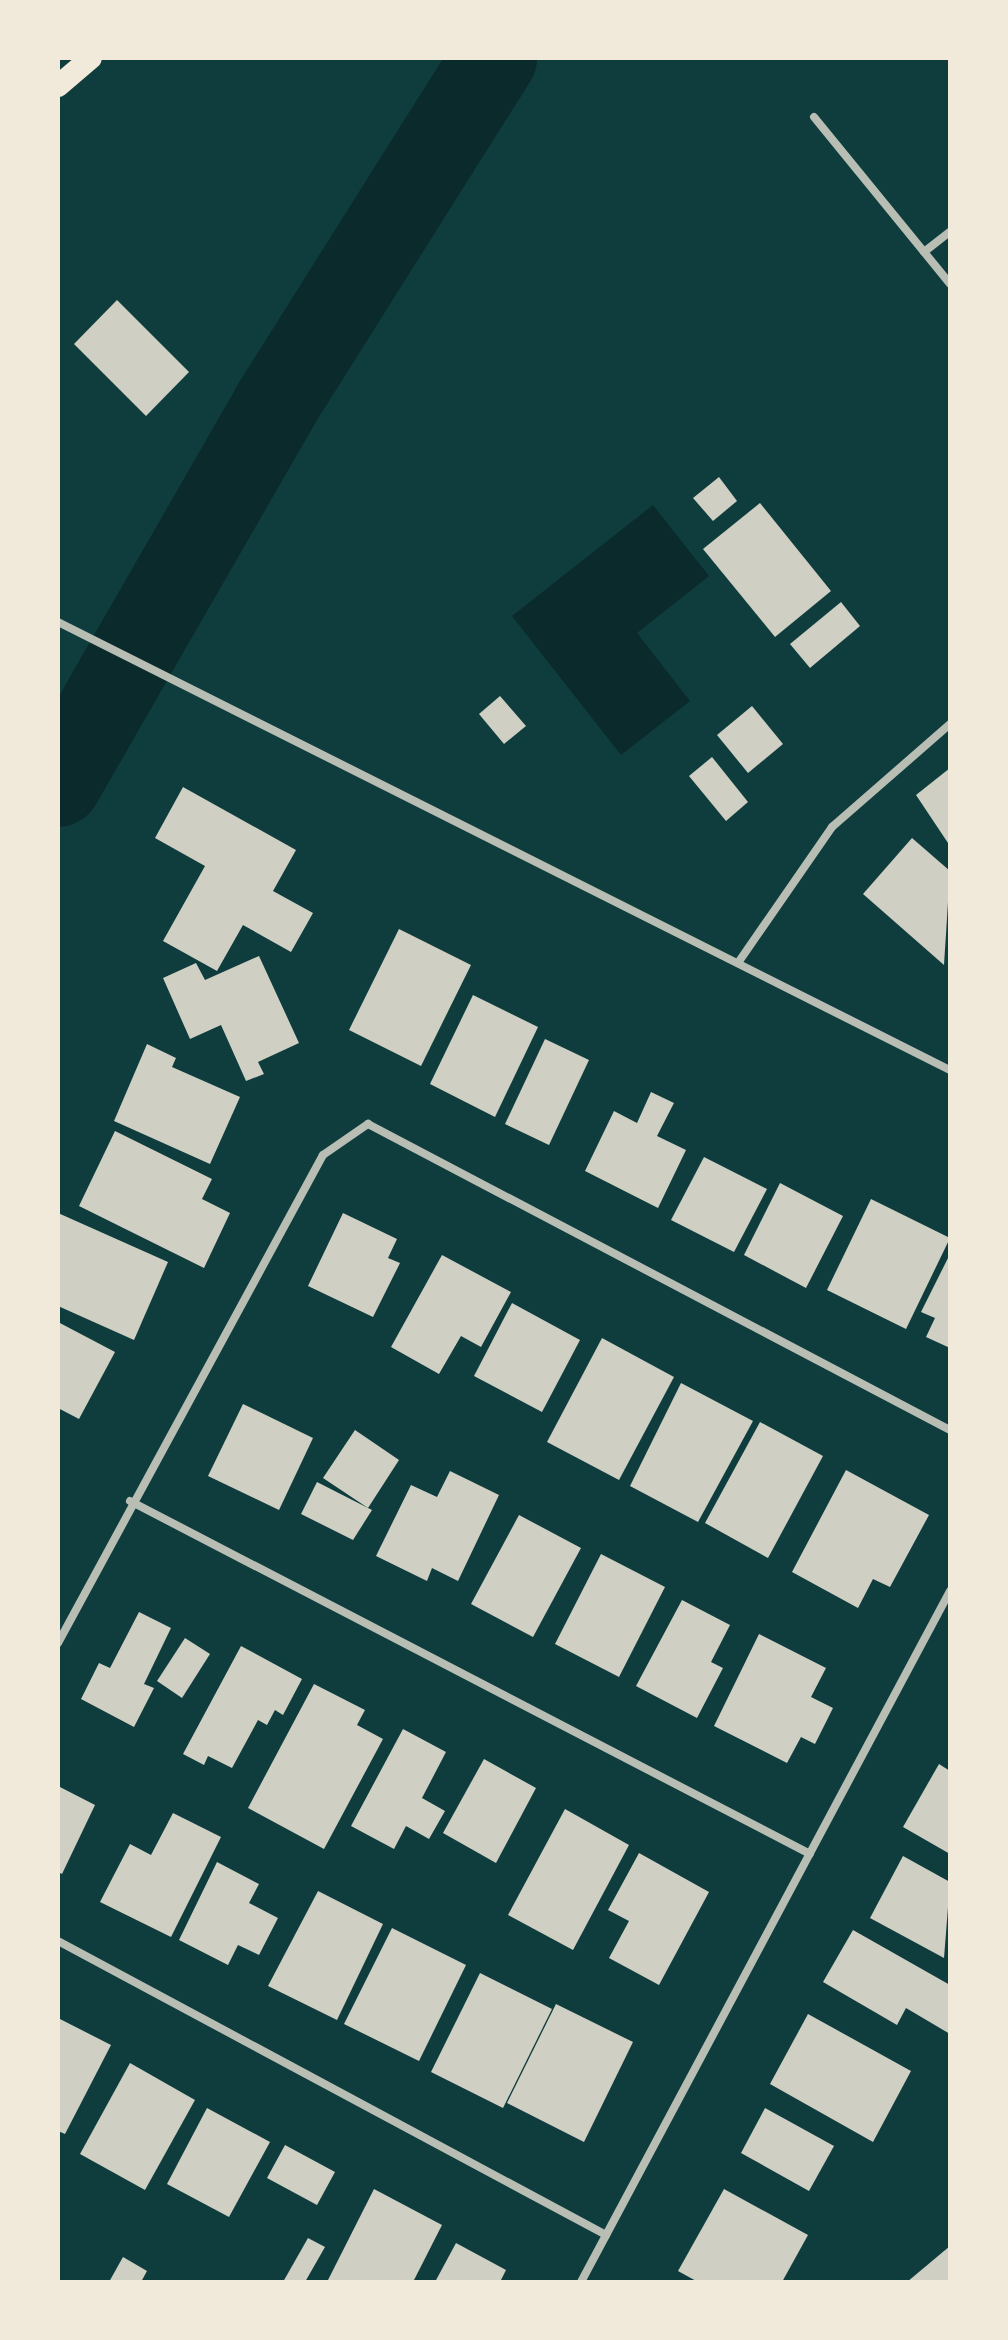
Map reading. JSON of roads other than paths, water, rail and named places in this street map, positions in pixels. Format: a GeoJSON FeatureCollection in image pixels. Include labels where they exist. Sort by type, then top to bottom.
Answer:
{"type":"FeatureCollection","features":[{"type":"Feature","properties":{"kind":"highway"},"geometry":{"type":"LineString","coordinates":[[58,86],[91,58]]}},
{"type":"Feature","properties":{"kind":"street"},"geometry":{"type":"LineString","coordinates":[[814,117],[950,284]]}},
{"type":"Feature","properties":{"kind":"street"},"geometry":{"type":"LineString","coordinates":[[924,252],[950,232]]}},
{"type":"Feature","properties":{"kind":"street"},"geometry":{"type":"LineString","coordinates":[[58,622],[740,960],[950,1070]]}},
{"type":"Feature","properties":{"kind":"street"},"geometry":{"type":"LineString","coordinates":[[740,960],[832,827],[950,724]]}},
{"type":"Feature","properties":{"kind":"street"},"geometry":{"type":"LineString","coordinates":[[58,1643],[130,1501],[323,1155],[368,1124],[950,1430]]}},
{"type":"Feature","properties":{"kind":"street"},"geometry":{"type":"LineString","coordinates":[[130,1501],[810,1854]]}},
{"type":"Feature","properties":{"kind":"street"},"geometry":{"type":"LineString","coordinates":[[581,2282],[950,1591]]}},
{"type":"Feature","properties":{"kind":"street"},"geometry":{"type":"LineString","coordinates":[[58,1941],[606,2235]]}},
{"type":"Feature","properties":{"kind":"water"},"geometry":{"type":"Polygon","coordinates":[[[653,505],[709,576],[637,633],[690,701],[621,755],[512,616],[653,505]]]}},
{"type":"Feature","properties":{"kind":"waterway"},"geometry":{"type":"LineString","coordinates":[[58,784],[275,406],[494,58]]}}]}
